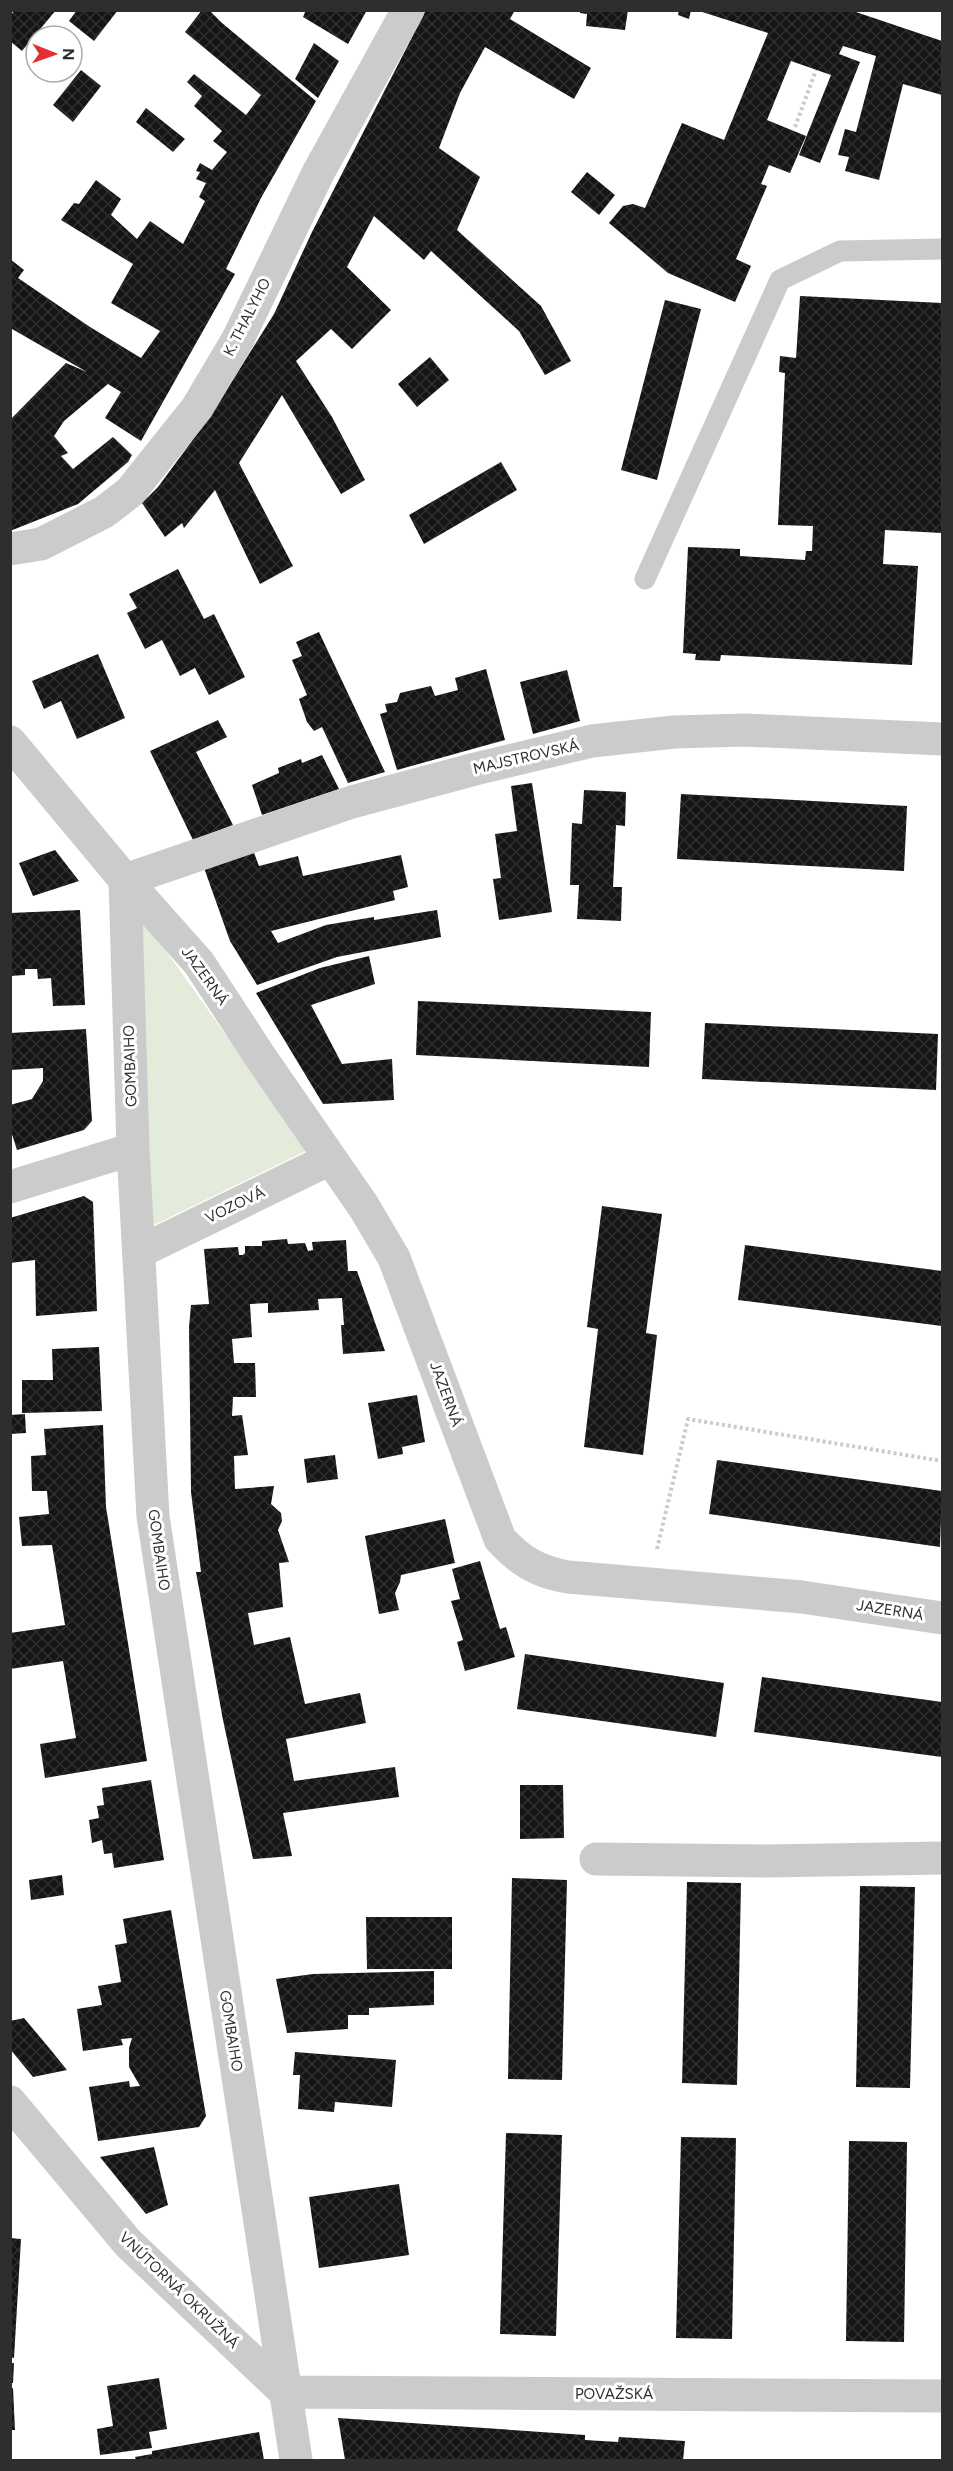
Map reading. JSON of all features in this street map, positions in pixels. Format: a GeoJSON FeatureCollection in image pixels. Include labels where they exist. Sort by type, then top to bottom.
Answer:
{"type":"FeatureCollection","features":[{"type":"Feature","properties":{"kind":"street","name":"K. THALYHO"},"geometry":{"type":"LineString","coordinates":[[10,549],[41,544],[104,512],[130,492],[197,408],[238,339],[318,173],[408,10]]}},
{"type":"Feature","properties":{"kind":"street","name":"MAJSTROVSKÁ"},"geometry":{"type":"LineString","coordinates":[[125,880],[352,802],[592,741],[674,732],[745,729],[942,739]]}},
{"type":"Feature","properties":{"kind":"street"},"geometry":{"type":"LineString","coordinates":[[10,742],[125,880]]}},
{"type":"Feature","properties":{"kind":"street","name":"GOMBAIHO"},"geometry":{"type":"LineString","coordinates":[[125,880],[133,1149],[153,1516],[285,2392]]}},
{"type":"Feature","properties":{"kind":"street","name":"JAZERNÁ"},"geometry":{"type":"LineString","coordinates":[[125,880],[199,963],[261,1058],[364,1207],[394,1258],[500,1539],[528,1565],[549,1574],[802,1597],[942,1618]]}},
{"type":"Feature","properties":{"kind":"street"},"geometry":{"type":"LineString","coordinates":[[10,1187],[133,1149]]}},
{"type":"Feature","properties":{"kind":"street","name":"VOZOVÁ"},"geometry":{"type":"LineString","coordinates":[[139,1252],[330,1159]]}},
{"type":"Feature","properties":{"kind":"street"},"geometry":{"type":"LineString","coordinates":[[596,1859],[767,1861],[942,1858]]}},
{"type":"Feature","properties":{"kind":"street","name":"VNÚTORNÁ OKRUŽNÁ"},"geometry":{"type":"LineString","coordinates":[[10,2102],[128,2242],[285,2392]]}},
{"type":"Feature","properties":{"kind":"street"},"geometry":{"type":"LineString","coordinates":[[285,2392],[296,2460]]}},
{"type":"Feature","properties":{"kind":"street","name":"POVAŽSKÁ"},"geometry":{"type":"LineString","coordinates":[[285,2392],[942,2396]]}},
{"type":"Feature","properties":{"kind":"lane"},"geometry":{"type":"LineString","coordinates":[[645,579],[780,280],[840,250],[942,249]]}},
{"type":"Feature","properties":{"kind":"path"},"geometry":{"type":"LineString","coordinates":[[795,127],[816,70]]}},
{"type":"Feature","properties":{"kind":"path"},"geometry":{"type":"LineString","coordinates":[[650,1583],[688,1419],[942,1461]]}},
{"type":"Feature","properties":{"kind":"green space"},"geometry":{"type":"Polygon","coordinates":[[[136,909],[308,1150],[152,1226],[136,909]]]}},
{"type":"Feature","properties":{"kind":"building"},"geometry":{"type":"Polygon","coordinates":[[[15,10],[56,10],[44,24],[24,24],[24,49],[22,51],[10,41],[10,16],[15,10]]]}},
{"type":"Feature","properties":{"kind":"building"},"geometry":{"type":"Polygon","coordinates":[[[77,10],[118,10],[94,41],[84,33],[84,24],[73,24],[69,21],[77,10]]]}},
{"type":"Feature","properties":{"kind":"building"},"geometry":{"type":"Polygon","coordinates":[[[202,10],[209,10],[316,101],[261,198],[226,269],[235,274],[141,441],[105,418],[121,392],[108,384],[64,421],[54,436],[68,453],[61,456],[73,469],[113,437],[132,455],[128,462],[78,504],[10,531],[10,420],[66,363],[87,372],[12,329],[10,259],[24,270],[18,278],[90,327],[141,358],[160,331],[111,303],[133,264],[61,220],[74,203],[79,204],[96,180],[121,199],[111,215],[137,239],[150,221],[183,244],[205,201],[199,197],[206,183],[196,179],[200,172],[196,171],[200,163],[212,170],[227,152],[213,141],[222,131],[194,106],[202,96],[187,82],[194,74],[246,115],[261,95],[185,32],[202,10]]]}},
{"type":"Feature","properties":{"kind":"building"},"geometry":{"type":"Polygon","coordinates":[[[306,10],[367,10],[348,44],[303,17],[306,10]]]}},
{"type":"Feature","properties":{"kind":"building"},"geometry":{"type":"Polygon","coordinates":[[[426,10],[515,10],[510,19],[591,68],[574,99],[485,47],[460,93],[439,148],[480,177],[457,230],[541,306],[571,361],[545,375],[519,331],[431,251],[424,260],[374,216],[347,267],[391,310],[352,349],[331,329],[296,361],[332,417],[365,480],[341,494],[282,395],[239,463],[293,566],[260,584],[215,490],[184,528],[182,523],[165,537],[142,503],[158,487],[211,415],[274,314],[312,232],[426,10]]]}},
{"type":"Feature","properties":{"kind":"building"},"geometry":{"type":"Polygon","coordinates":[[[580,10],[628,10],[625,30],[586,26],[587,14],[580,13],[580,10]]]}},
{"type":"Feature","properties":{"kind":"building"},"geometry":{"type":"Polygon","coordinates":[[[679,10],[691,10],[689,19],[678,15],[679,10]]]}},
{"type":"Feature","properties":{"kind":"building"},"geometry":{"type":"Polygon","coordinates":[[[696,10],[850,10],[942,41],[942,95],[903,84],[879,180],[845,171],[849,157],[838,155],[845,129],[856,132],[876,56],[843,46],[839,54],[860,62],[820,163],[799,155],[831,75],[791,61],[767,120],[806,136],[790,173],[769,165],[761,184],[767,186],[736,259],[751,266],[735,302],[668,273],[609,223],[623,206],[633,204],[645,208],[682,123],[724,140],[768,33],[696,10]]]}},
{"type":"Feature","properties":{"kind":"building"},"geometry":{"type":"Polygon","coordinates":[[[314,43],[339,61],[318,98],[295,79],[314,43]]]}},
{"type":"Feature","properties":{"kind":"building"},"geometry":{"type":"Polygon","coordinates":[[[84,72],[101,86],[73,122],[53,105],[70,84],[84,84],[84,72]]]}},
{"type":"Feature","properties":{"kind":"building"},"geometry":{"type":"Polygon","coordinates":[[[146,108],[185,139],[173,152],[136,122],[146,108]]]}},
{"type":"Feature","properties":{"kind":"building"},"geometry":{"type":"Polygon","coordinates":[[[587,172],[615,195],[599,215],[571,192],[587,172]]]}},
{"type":"Feature","properties":{"kind":"building"},"geometry":{"type":"Polygon","coordinates":[[[800,296],[942,303],[942,533],[885,530],[883,564],[918,566],[912,665],[721,655],[720,661],[695,660],[696,654],[683,653],[688,547],[740,549],[740,556],[805,560],[806,551],[812,551],[813,526],[778,525],[785,373],[779,372],[780,356],[796,358],[800,296]]]}},
{"type":"Feature","properties":{"kind":"building"},"geometry":{"type":"Polygon","coordinates":[[[665,300],[701,309],[657,480],[621,470],[665,300]]]}},
{"type":"Feature","properties":{"kind":"building"},"geometry":{"type":"Polygon","coordinates":[[[430,357],[449,380],[417,407],[398,384],[430,357]]]}},
{"type":"Feature","properties":{"kind":"building"},"geometry":{"type":"Polygon","coordinates":[[[501,462],[517,490],[424,544],[409,515],[501,462]]]}},
{"type":"Feature","properties":{"kind":"building"},"geometry":{"type":"Polygon","coordinates":[[[178,569],[204,619],[214,614],[245,677],[209,695],[195,668],[180,676],[162,640],[145,649],[127,613],[137,608],[129,594],[178,569]]]}},
{"type":"Feature","properties":{"kind":"building"},"geometry":{"type":"Polygon","coordinates":[[[319,632],[385,772],[348,783],[322,727],[314,731],[307,722],[299,699],[307,695],[292,660],[302,656],[296,642],[319,632]]]}},
{"type":"Feature","properties":{"kind":"building"},"geometry":{"type":"Polygon","coordinates":[[[98,654],[125,718],[77,739],[61,701],[44,709],[32,681],[98,654]]]}},
{"type":"Feature","properties":{"kind":"building"},"geometry":{"type":"Polygon","coordinates":[[[486,669],[505,740],[397,770],[380,714],[387,712],[385,704],[397,702],[400,693],[431,686],[435,696],[458,690],[455,678],[486,669]]]}},
{"type":"Feature","properties":{"kind":"building"},"geometry":{"type":"Polygon","coordinates":[[[567,670],[580,721],[533,734],[520,682],[567,670]]]}},
{"type":"Feature","properties":{"kind":"building"},"geometry":{"type":"Polygon","coordinates":[[[218,720],[227,737],[196,752],[233,825],[193,840],[150,751],[218,720]]]}},
{"type":"Feature","properties":{"kind":"building"},"geometry":{"type":"Polygon","coordinates":[[[322,755],[339,789],[262,815],[252,785],[279,773],[278,768],[301,759],[302,763],[322,755]]]}},
{"type":"Feature","properties":{"kind":"building"},"geometry":{"type":"Polygon","coordinates":[[[532,783],[552,912],[499,920],[493,879],[501,878],[495,834],[517,831],[511,786],[532,783]]]}},
{"type":"Feature","properties":{"kind":"building"},"geometry":{"type":"Polygon","coordinates":[[[584,790],[626,792],[625,826],[616,825],[613,887],[622,887],[621,921],[577,919],[579,885],[570,885],[572,823],[582,824],[584,790]]]}},
{"type":"Feature","properties":{"kind":"building"},"geometry":{"type":"Polygon","coordinates":[[[681,794],[907,806],[904,871],[677,859],[681,794]]]}},
{"type":"Feature","properties":{"kind":"building"},"geometry":{"type":"Polygon","coordinates":[[[55,850],[79,881],[33,896],[19,863],[55,850]]]}},
{"type":"Feature","properties":{"kind":"building"},"geometry":{"type":"Polygon","coordinates":[[[253,850],[259,866],[298,856],[303,876],[401,855],[408,887],[393,891],[395,900],[271,931],[278,943],[326,925],[437,910],[441,937],[337,957],[257,985],[230,941],[203,865],[253,850]]]}},
{"type":"Feature","properties":{"kind":"building"},"geometry":{"type":"Polygon","coordinates":[[[80,910],[85,1005],[53,1006],[51,978],[38,979],[37,969],[25,969],[25,975],[10,976],[10,913],[80,910]]]}},
{"type":"Feature","properties":{"kind":"building"},"geometry":{"type":"Polygon","coordinates":[[[369,956],[375,984],[311,1005],[342,1064],[392,1059],[394,1100],[323,1104],[256,993],[320,968],[369,956]]]}},
{"type":"Feature","properties":{"kind":"building"},"geometry":{"type":"Polygon","coordinates":[[[418,1001],[651,1012],[649,1067],[416,1055],[418,1001]]]}},
{"type":"Feature","properties":{"kind":"building"},"geometry":{"type":"Polygon","coordinates":[[[705,1023],[938,1034],[936,1090],[702,1079],[705,1023]]]}},
{"type":"Feature","properties":{"kind":"building"},"geometry":{"type":"Polygon","coordinates":[[[86,1029],[92,1121],[84,1130],[17,1150],[10,1128],[10,1105],[32,1099],[43,1081],[43,1068],[10,1070],[10,1033],[86,1029]]]}},
{"type":"Feature","properties":{"kind":"building"},"geometry":{"type":"Polygon","coordinates":[[[84,1196],[93,1202],[97,1311],[36,1316],[35,1260],[10,1263],[10,1218],[84,1196]]]}},
{"type":"Feature","properties":{"kind":"building"},"geometry":{"type":"Polygon","coordinates":[[[602,1206],[662,1214],[646,1333],[657,1335],[643,1455],[584,1447],[598,1329],[587,1327],[602,1206]]]}},
{"type":"Feature","properties":{"kind":"building"},"geometry":{"type":"Polygon","coordinates":[[[287,1239],[288,1244],[305,1243],[308,1251],[313,1250],[312,1242],[346,1240],[348,1271],[357,1271],[385,1351],[343,1354],[342,1298],[318,1299],[319,1310],[268,1313],[268,1303],[250,1304],[252,1337],[232,1339],[234,1363],[255,1363],[256,1397],[233,1397],[232,1416],[242,1415],[248,1455],[234,1456],[235,1489],[274,1486],[271,1504],[281,1513],[282,1521],[278,1530],[289,1562],[279,1563],[283,1607],[248,1613],[254,1645],[290,1637],[305,1704],[360,1693],[366,1723],[286,1739],[294,1781],[395,1767],[399,1797],[283,1813],[292,1856],[253,1859],[223,1720],[196,1572],[201,1572],[191,1492],[189,1327],[191,1305],[209,1304],[204,1249],[238,1247],[239,1255],[243,1255],[245,1246],[262,1246],[262,1241],[287,1239]]]}},
{"type":"Feature","properties":{"kind":"building"},"geometry":{"type":"Polygon","coordinates":[[[745,1245],[942,1271],[942,1326],[738,1300],[745,1245]]]}},
{"type":"Feature","properties":{"kind":"building"},"geometry":{"type":"Polygon","coordinates":[[[99,1347],[102,1411],[22,1413],[22,1380],[53,1380],[52,1349],[99,1347]]]}},
{"type":"Feature","properties":{"kind":"building"},"geometry":{"type":"Polygon","coordinates":[[[417,1395],[425,1442],[402,1447],[403,1454],[378,1459],[368,1403],[417,1395]]]}},
{"type":"Feature","properties":{"kind":"building"},"geometry":{"type":"Polygon","coordinates":[[[25,1414],[26,1433],[10,1434],[10,1415],[25,1414]]]}},
{"type":"Feature","properties":{"kind":"building"},"geometry":{"type":"Polygon","coordinates":[[[103,1425],[106,1507],[147,1761],[45,1778],[40,1744],[76,1738],[63,1661],[10,1669],[10,1633],[65,1625],[52,1545],[22,1546],[19,1517],[49,1514],[47,1491],[32,1491],[31,1456],[46,1455],[44,1429],[103,1425]]]}},
{"type":"Feature","properties":{"kind":"building"},"geometry":{"type":"Polygon","coordinates":[[[335,1455],[338,1479],[307,1483],[304,1459],[335,1455]]]}},
{"type":"Feature","properties":{"kind":"building"},"geometry":{"type":"Polygon","coordinates":[[[717,1460],[942,1491],[940,1547],[709,1514],[717,1460]]]}},
{"type":"Feature","properties":{"kind":"building"},"geometry":{"type":"Polygon","coordinates":[[[445,1519],[455,1563],[401,1575],[395,1593],[399,1610],[379,1614],[365,1536],[445,1519]]]}},
{"type":"Feature","properties":{"kind":"building"},"geometry":{"type":"Polygon","coordinates":[[[480,1561],[500,1629],[506,1627],[515,1657],[465,1671],[457,1642],[463,1640],[451,1601],[460,1599],[452,1569],[480,1561]]]}},
{"type":"Feature","properties":{"kind":"building"},"geometry":{"type":"Polygon","coordinates":[[[525,1654],[724,1683],[716,1737],[517,1709],[525,1654]]]}},
{"type":"Feature","properties":{"kind":"building"},"geometry":{"type":"Polygon","coordinates":[[[762,1677],[942,1702],[942,1757],[754,1732],[762,1677]]]}},
{"type":"Feature","properties":{"kind":"building"},"geometry":{"type":"Polygon","coordinates":[[[151,1780],[164,1860],[114,1868],[112,1853],[104,1854],[102,1840],[92,1843],[89,1820],[99,1818],[97,1806],[104,1805],[102,1788],[151,1780]]]}},
{"type":"Feature","properties":{"kind":"building"},"geometry":{"type":"Polygon","coordinates":[[[520,1785],[563,1785],[564,1838],[520,1839],[520,1785]]]}},
{"type":"Feature","properties":{"kind":"building"},"geometry":{"type":"Polygon","coordinates":[[[62,1875],[64,1895],[31,1900],[29,1880],[62,1875]]]}},
{"type":"Feature","properties":{"kind":"building"},"geometry":{"type":"Polygon","coordinates":[[[512,1878],[567,1880],[562,2080],[508,2079],[512,1878]]]}},
{"type":"Feature","properties":{"kind":"building"},"geometry":{"type":"Polygon","coordinates":[[[687,1882],[741,1883],[737,2085],[682,2083],[687,1882]]]}},
{"type":"Feature","properties":{"kind":"building"},"geometry":{"type":"Polygon","coordinates":[[[860,1886],[915,1887],[910,2088],[856,2087],[860,1886]]]}},
{"type":"Feature","properties":{"kind":"building"},"geometry":{"type":"Polygon","coordinates":[[[171,1910],[206,2116],[199,2127],[98,2141],[89,2087],[129,2081],[130,2087],[140,2086],[129,2067],[129,2048],[132,2038],[121,2039],[123,2045],[83,2051],[77,2009],[102,2005],[98,1986],[121,1982],[115,1945],[127,1943],[123,1919],[171,1910]]]}},
{"type":"Feature","properties":{"kind":"building"},"geometry":{"type":"Polygon","coordinates":[[[366,1917],[452,1917],[452,1969],[367,1969],[366,1917]]]}},
{"type":"Feature","properties":{"kind":"building"},"geometry":{"type":"Polygon","coordinates":[[[434,1971],[434,2005],[369,2008],[369,2015],[348,2015],[348,2029],[287,2033],[276,1979],[313,1974],[434,1971]]]}},
{"type":"Feature","properties":{"kind":"building"},"geometry":{"type":"Polygon","coordinates":[[[24,2018],[67,2070],[33,2077],[10,2049],[10,2021],[24,2018]]]}},
{"type":"Feature","properties":{"kind":"building"},"geometry":{"type":"Polygon","coordinates":[[[295,2052],[396,2060],[392,2107],[335,2102],[334,2112],[298,2109],[300,2075],[293,2075],[295,2052]]]}},
{"type":"Feature","properties":{"kind":"building"},"geometry":{"type":"Polygon","coordinates":[[[506,2133],[562,2135],[556,2336],[500,2334],[506,2133]]]}},
{"type":"Feature","properties":{"kind":"building"},"geometry":{"type":"Polygon","coordinates":[[[681,2137],[736,2138],[732,2339],[676,2338],[681,2137]]]}},
{"type":"Feature","properties":{"kind":"building"},"geometry":{"type":"Polygon","coordinates":[[[849,2141],[907,2142],[904,2342],[846,2341],[849,2141]]]}},
{"type":"Feature","properties":{"kind":"building"},"geometry":{"type":"Polygon","coordinates":[[[154,2147],[168,2205],[146,2214],[100,2157],[154,2147]]]}},
{"type":"Feature","properties":{"kind":"building"},"geometry":{"type":"Polygon","coordinates":[[[399,2184],[409,2255],[319,2268],[309,2197],[399,2184]]]}},
{"type":"Feature","properties":{"kind":"building"},"geometry":{"type":"Polygon","coordinates":[[[10,2238],[21,2239],[14,2358],[10,2357],[10,2238]]]}},
{"type":"Feature","properties":{"kind":"building"},"geometry":{"type":"Polygon","coordinates":[[[10,2363],[14,2363],[13,2383],[10,2383],[10,2363]]]}},
{"type":"Feature","properties":{"kind":"building"},"geometry":{"type":"Polygon","coordinates":[[[159,2378],[167,2429],[149,2432],[152,2448],[100,2455],[97,2429],[113,2426],[107,2386],[159,2378]]]}},
{"type":"Feature","properties":{"kind":"building"},"geometry":{"type":"Polygon","coordinates":[[[10,2388],[13,2388],[15,2430],[10,2430],[10,2388]]]}},
{"type":"Feature","properties":{"kind":"building"},"geometry":{"type":"Polygon","coordinates":[[[338,2418],[585,2435],[585,2440],[618,2442],[619,2437],[685,2441],[683,2460],[345,2460],[338,2418]]]}},
{"type":"Feature","properties":{"kind":"building"},"geometry":{"type":"Polygon","coordinates":[[[259,2432],[264,2460],[136,2460],[135,2457],[152,2454],[152,2451],[259,2432]]]}}]}
